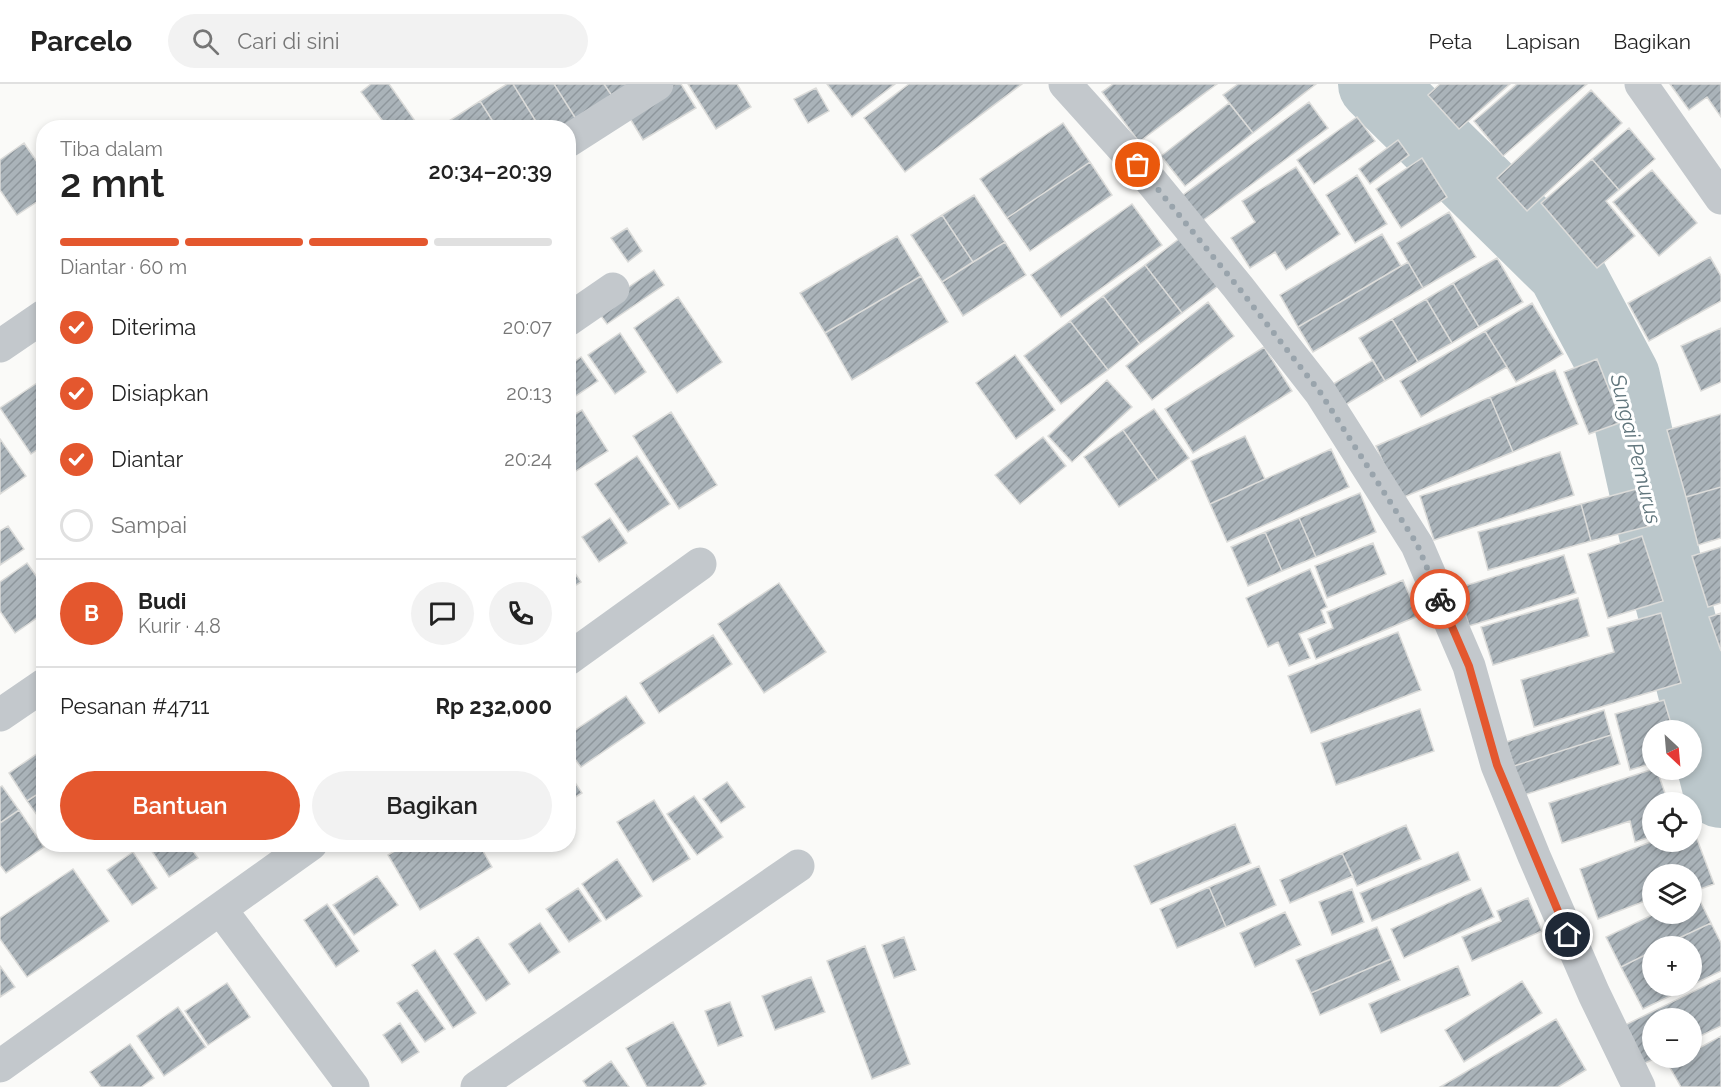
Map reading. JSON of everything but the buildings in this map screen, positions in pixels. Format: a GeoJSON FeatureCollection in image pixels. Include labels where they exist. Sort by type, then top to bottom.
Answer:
{"type":"FeatureCollection","features":[{"type":"Feature","properties":{"kind":"street"},"geometry":{"type":"LineString","coordinates":[[576,136],[657,84]]}},
{"type":"Feature","properties":{"kind":"street"},"geometry":{"type":"LineString","coordinates":[[1065,84],[1138,165],[1320,392],[1417,544],[1469,666],[1497,765],[1521,826],[1594,994],[1639,1087]]}},
{"type":"Feature","properties":{"kind":"street"},"geometry":{"type":"LineString","coordinates":[[1641,84],[1721,198]]}},
{"type":"Feature","properties":{"kind":"street"},"geometry":{"type":"LineString","coordinates":[[576,314],[613,289]]}},
{"type":"Feature","properties":{"kind":"street"},"geometry":{"type":"LineString","coordinates":[[0,346],[36,321]]}},
{"type":"Feature","properties":{"kind":"street"},"geometry":{"type":"LineString","coordinates":[[576,653],[700,564]]}},
{"type":"Feature","properties":{"kind":"street"},"geometry":{"type":"LineString","coordinates":[[0,715],[36,690]]}},
{"type":"Feature","properties":{"kind":"street"},"geometry":{"type":"LineString","coordinates":[[0,1065],[300,852]]}},
{"type":"Feature","properties":{"kind":"street"},"geometry":{"type":"LineString","coordinates":[[477,1087],[798,866]]}},
{"type":"Feature","properties":{"kind":"street"},"geometry":{"type":"LineString","coordinates":[[220,910],[353,1087]]}},
{"type":"Feature","properties":{"kind":"waterway","name":"Sungai Pemurus"},"geometry":{"type":"LineString","coordinates":[[1376,84],[1565,270],[1622,377],[1665,570],[1721,790]]}},
{"type":"Feature","properties":{"kind":"way so far"},"geometry":{"type":"LineString","coordinates":[[1138,165],[1320,392],[1417,544],[1440,599]]}},
{"type":"Feature","properties":{"kind":"route"},"geometry":{"type":"LineString","coordinates":[[1440,599],[1469,666],[1497,765],[1568,935]]}}]}
